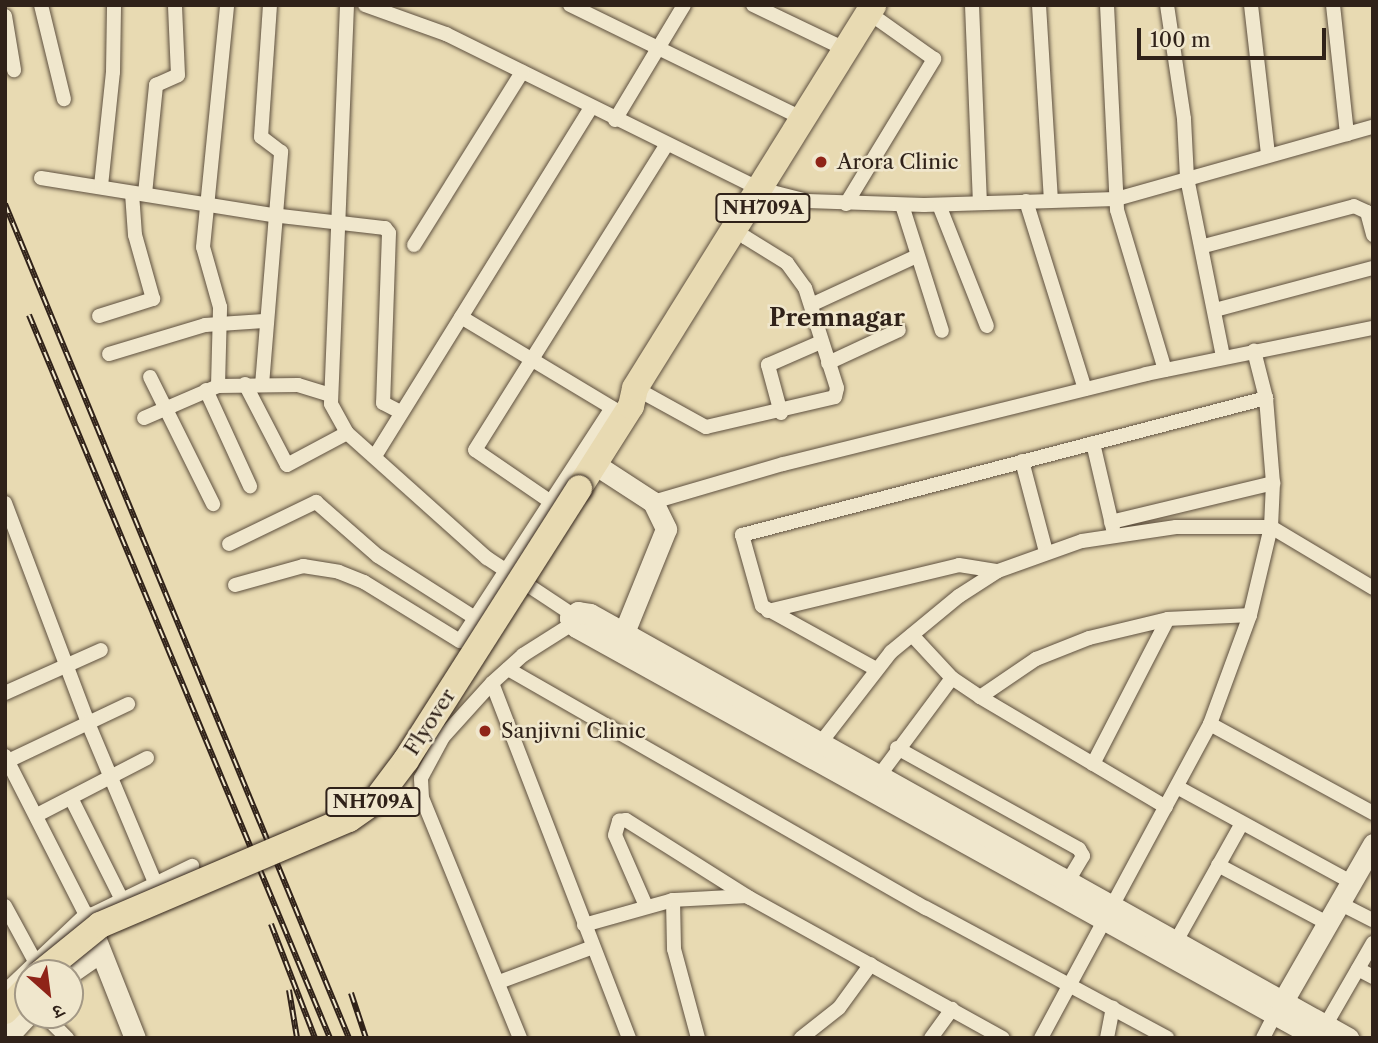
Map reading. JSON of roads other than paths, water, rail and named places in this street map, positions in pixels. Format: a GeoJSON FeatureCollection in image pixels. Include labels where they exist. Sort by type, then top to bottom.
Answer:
{"type":"FeatureCollection","features":[{"type":"Feature","properties":{"kind":"highway","name":"NH709A"},"geometry":{"type":"LineString","coordinates":[[630,403],[745,236],[804,119],[845,49],[880,10]]}},
{"type":"Feature","properties":{"kind":"highway","name":"NH709A"},"geometry":{"type":"LineString","coordinates":[[593,463],[880,10]]}},
{"type":"Feature","properties":{"kind":"highway","name":"Flyover"},"geometry":{"type":"LineString","coordinates":[[55,959],[100,925],[349,819],[376,800],[406,760],[593,463]]}},
{"type":"Feature","properties":{"kind":"street"},"geometry":{"type":"LineString","coordinates":[[41,5],[64,99]]}},
{"type":"Feature","properties":{"kind":"street"},"geometry":{"type":"LineString","coordinates":[[101,186],[113,72],[114,5]]}},
{"type":"Feature","properties":{"kind":"street"},"geometry":{"type":"LineString","coordinates":[[99,316],[153,299],[135,235],[138,193],[156,85],[178,75],[175,5]]}},
{"type":"Feature","properties":{"kind":"street"},"geometry":{"type":"LineString","coordinates":[[227,5],[203,247],[221,321],[212,388],[250,486]]}},
{"type":"Feature","properties":{"kind":"street"},"geometry":{"type":"LineString","coordinates":[[262,385],[272,215],[281,152],[261,137],[270,5]]}},
{"type":"Feature","properties":{"kind":"street"},"geometry":{"type":"LineString","coordinates":[[347,5],[330,394],[347,433],[504,572],[573,620],[620,642],[1278,1009],[1322,1032],[1348,1038]]}},
{"type":"Feature","properties":{"kind":"street"},"geometry":{"type":"LineString","coordinates":[[365,5],[446,34],[615,120],[766,192],[846,204],[939,205],[1116,199],[1268,154],[1373,127]]}},
{"type":"Feature","properties":{"kind":"street"},"geometry":{"type":"LineString","coordinates":[[570,5],[804,119]]}},
{"type":"Feature","properties":{"kind":"street"},"geometry":{"type":"LineString","coordinates":[[615,120],[684,5]]}},
{"type":"Feature","properties":{"kind":"street"},"geometry":{"type":"LineString","coordinates":[[753,5],[845,49]]}},
{"type":"Feature","properties":{"kind":"street"},"geometry":{"type":"LineString","coordinates":[[972,5],[980,203]]}},
{"type":"Feature","properties":{"kind":"street"},"geometry":{"type":"LineString","coordinates":[[1039,5],[1051,200]]}},
{"type":"Feature","properties":{"kind":"street"},"geometry":{"type":"LineString","coordinates":[[1107,5],[1116,199],[1165,370]]}},
{"type":"Feature","properties":{"kind":"street"},"geometry":{"type":"LineString","coordinates":[[1167,5],[1184,119],[1187,178],[1204,246],[1223,358]]}},
{"type":"Feature","properties":{"kind":"street"},"geometry":{"type":"LineString","coordinates":[[1251,5],[1268,154]]}},
{"type":"Feature","properties":{"kind":"street"},"geometry":{"type":"LineString","coordinates":[[1333,5],[1347,134]]}},
{"type":"Feature","properties":{"kind":"street"},"geometry":{"type":"LineString","coordinates":[[846,204],[934,59],[880,10]]}},
{"type":"Feature","properties":{"kind":"street"},"geometry":{"type":"LineString","coordinates":[[5,16],[14,70]]}},
{"type":"Feature","properties":{"kind":"street"},"geometry":{"type":"LineString","coordinates":[[414,245],[522,72]]}},
{"type":"Feature","properties":{"kind":"street"},"geometry":{"type":"LineString","coordinates":[[375,456],[399,411],[591,108]]}},
{"type":"Feature","properties":{"kind":"street"},"geometry":{"type":"LineString","coordinates":[[548,500],[475,450],[667,144]]}},
{"type":"Feature","properties":{"kind":"street"},"geometry":{"type":"LineString","coordinates":[[41,178],[389,232],[383,402],[399,411]]}},
{"type":"Feature","properties":{"kind":"street"},"geometry":{"type":"LineString","coordinates":[[1026,201],[1085,389]]}},
{"type":"Feature","properties":{"kind":"street"},"geometry":{"type":"LineString","coordinates":[[902,205],[942,331]]}},
{"type":"Feature","properties":{"kind":"street"},"geometry":{"type":"LineString","coordinates":[[939,205],[987,326]]}},
{"type":"Feature","properties":{"kind":"street"},"geometry":{"type":"LineString","coordinates":[[1204,246],[1354,206],[1367,212],[1373,235]]}},
{"type":"Feature","properties":{"kind":"street"},"geometry":{"type":"LineString","coordinates":[[461,317],[533,359],[630,403],[706,427],[781,413],[835,397],[813,304],[787,263],[745,236]]}},
{"type":"Feature","properties":{"kind":"street"},"geometry":{"type":"LineString","coordinates":[[813,304],[917,256]]}},
{"type":"Feature","properties":{"kind":"street"},"geometry":{"type":"LineString","coordinates":[[1215,310],[1373,268]]}},
{"type":"Feature","properties":{"kind":"street"},"geometry":{"type":"LineString","coordinates":[[109,354],[221,321],[264,321]]}},
{"type":"Feature","properties":{"kind":"street"},"geometry":{"type":"LineString","coordinates":[[653,502],[783,464],[1085,389],[1254,351],[1373,328]]}},
{"type":"Feature","properties":{"kind":"street"},"geometry":{"type":"LineString","coordinates":[[828,363],[899,330]]}},
{"type":"Feature","properties":{"kind":"street"},"geometry":{"type":"LineString","coordinates":[[781,413],[768,366],[821,342]]}},
{"type":"Feature","properties":{"kind":"street"},"geometry":{"type":"LineString","coordinates":[[1041,1038],[1210,724],[1250,615],[1271,527],[1273,483],[1266,398],[1254,351]]}},
{"type":"Feature","properties":{"kind":"street"},"geometry":{"type":"LineString","coordinates":[[150,377],[213,503]]}},
{"type":"Feature","properties":{"kind":"street"},"geometry":{"type":"LineString","coordinates":[[144,418],[212,388],[245,384],[298,385],[330,394]]}},
{"type":"Feature","properties":{"kind":"street"},"geometry":{"type":"LineString","coordinates":[[245,384],[287,465],[347,433]]}},
{"type":"Feature","properties":{"kind":"street"},"geometry":{"type":"LineString","coordinates":[[876,669],[768,611],[757,598],[743,534],[1266,398]]}},
{"type":"Feature","properties":{"kind":"street"},"geometry":{"type":"LineString","coordinates":[[235,584],[290,568],[315,567],[364,582],[457,642],[475,618],[548,500],[630,403]]}},
{"type":"Feature","properties":{"kind":"street"},"geometry":{"type":"LineString","coordinates":[[1093,443],[1113,528]]}},
{"type":"Feature","properties":{"kind":"street"},"geometry":{"type":"LineString","coordinates":[[1022,461],[1046,552]]}},
{"type":"Feature","properties":{"kind":"street"},"geometry":{"type":"LineString","coordinates":[[593,463],[653,502],[663,516],[665,540],[620,642]]}},
{"type":"Feature","properties":{"kind":"street"},"geometry":{"type":"LineString","coordinates":[[815,750],[876,669],[912,635],[998,571],[1113,528],[1273,483]]}},
{"type":"Feature","properties":{"kind":"street"},"geometry":{"type":"LineString","coordinates":[[229,544],[316,502],[378,556],[475,618]]}},
{"type":"Feature","properties":{"kind":"street"},"geometry":{"type":"LineString","coordinates":[[5,503],[65,666],[155,882]]}},
{"type":"Feature","properties":{"kind":"street"},"geometry":{"type":"LineString","coordinates":[[1113,528],[1271,527],[1373,588]]}},
{"type":"Feature","properties":{"kind":"street"},"geometry":{"type":"LineString","coordinates":[[5,547],[21,542]]}},
{"type":"Feature","properties":{"kind":"street"},"geometry":{"type":"LineString","coordinates":[[768,611],[959,565],[998,571]]}},
{"type":"Feature","properties":{"kind":"street"},"geometry":{"type":"LineString","coordinates":[[980,697],[1009,674],[1060,648],[1168,619],[1250,615]]}},
{"type":"Feature","properties":{"kind":"street"},"geometry":{"type":"LineString","coordinates":[[1093,764],[1168,619]]}},
{"type":"Feature","properties":{"kind":"street"},"geometry":{"type":"LineString","coordinates":[[520,1038],[420,787],[427,760],[492,683],[573,620]]}},
{"type":"Feature","properties":{"kind":"street"},"geometry":{"type":"LineString","coordinates":[[912,635],[952,678],[980,697],[1166,807]]}},
{"type":"Feature","properties":{"kind":"street"},"geometry":{"type":"LineString","coordinates":[[5,694],[101,650]]}},
{"type":"Feature","properties":{"kind":"street"},"geometry":{"type":"LineString","coordinates":[[508,670],[1167,1038]]}},
{"type":"Feature","properties":{"kind":"street"},"geometry":{"type":"LineString","coordinates":[[879,776],[897,748],[952,678]]}},
{"type":"Feature","properties":{"kind":"street"},"geometry":{"type":"LineString","coordinates":[[492,683],[629,1038]]}},
{"type":"Feature","properties":{"kind":"street"},"geometry":{"type":"LineString","coordinates":[[128,704],[7,759],[87,917],[99,953],[135,1038]]}},
{"type":"Feature","properties":{"kind":"street"},"geometry":{"type":"LineString","coordinates":[[1210,724],[1373,813]]}},
{"type":"Feature","properties":{"kind":"street"},"geometry":{"type":"LineString","coordinates":[[897,748],[1079,849],[1083,856],[1067,883]]}},
{"type":"Feature","properties":{"kind":"street"},"geometry":{"type":"LineString","coordinates":[[815,750],[879,776],[1067,883],[1109,914],[1175,943],[1278,1009]]}},
{"type":"Feature","properties":{"kind":"street"},"geometry":{"type":"LineString","coordinates":[[37,815],[147,758]]}},
{"type":"Feature","properties":{"kind":"street"},"geometry":{"type":"LineString","coordinates":[[1177,787],[1351,882]]}},
{"type":"Feature","properties":{"kind":"street"},"geometry":{"type":"LineString","coordinates":[[71,797],[121,898]]}},
{"type":"Feature","properties":{"kind":"street"},"geometry":{"type":"LineString","coordinates":[[646,906],[615,835],[619,821],[626,820],[747,896],[1003,1038]]}},
{"type":"Feature","properties":{"kind":"street"},"geometry":{"type":"LineString","coordinates":[[1175,943],[1242,823]]}},
{"type":"Feature","properties":{"kind":"street"},"geometry":{"type":"LineString","coordinates":[[1263,1038],[1373,844]]}},
{"type":"Feature","properties":{"kind":"street"},"geometry":{"type":"LineString","coordinates":[[1219,865],[1327,923]]}},
{"type":"Feature","properties":{"kind":"street"},"geometry":{"type":"LineString","coordinates":[[46,959],[87,917],[121,898],[192,866]]}},
{"type":"Feature","properties":{"kind":"street"},"geometry":{"type":"LineString","coordinates":[[584,925],[673,900],[747,896]]}},
{"type":"Feature","properties":{"kind":"street"},"geometry":{"type":"LineString","coordinates":[[673,900],[674,949],[698,1038]]}},
{"type":"Feature","properties":{"kind":"street"},"geometry":{"type":"LineString","coordinates":[[1339,903],[1373,920]]}},
{"type":"Feature","properties":{"kind":"street"},"geometry":{"type":"LineString","coordinates":[[5,906],[14,959]]}},
{"type":"Feature","properties":{"kind":"street"},"geometry":{"type":"LineString","coordinates":[[1322,1032],[1373,943]]}},
{"type":"Feature","properties":{"kind":"street"},"geometry":{"type":"LineString","coordinates":[[499,982],[593,947]]}},
{"type":"Feature","properties":{"kind":"street"},"geometry":{"type":"LineString","coordinates":[[84,964],[99,953]]}},
{"type":"Feature","properties":{"kind":"street"},"geometry":{"type":"LineString","coordinates":[[801,1038],[839,1008],[871,964]]}},
{"type":"Feature","properties":{"kind":"street"},"geometry":{"type":"LineString","coordinates":[[1358,969],[1373,977]]}},
{"type":"Feature","properties":{"kind":"street"},"geometry":{"type":"LineString","coordinates":[[1107,1038],[1114,1008]]}},
{"type":"Feature","properties":{"kind":"street"},"geometry":{"type":"LineString","coordinates":[[931,1038],[952,1009]]}},
{"type":"Feature","properties":{"kind":"railway"},"geometry":{"type":"LineString","coordinates":[[5,204],[349,1038]]}},
{"type":"Feature","properties":{"kind":"railway"},"geometry":{"type":"LineString","coordinates":[[29,315],[330,1038]]}},
{"type":"Feature","properties":{"kind":"railway"},"geometry":{"type":"LineString","coordinates":[[271,924],[315,1038]]}},
{"type":"Feature","properties":{"kind":"railway"},"geometry":{"type":"LineString","coordinates":[[289,990],[297,1038]]}},
{"type":"Feature","properties":{"kind":"railway"},"geometry":{"type":"LineString","coordinates":[[351,993],[366,1038]]}},
{"type":"Feature","properties":{"kind":"place","name":"Arora Clinic"},"geometry":{"type":"Point","coordinates":[821,162]}},
{"type":"Feature","properties":{"kind":"place","name":"Sanjivni Clinic"},"geometry":{"type":"Point","coordinates":[485,731]}},
{"type":"Feature","properties":{"kind":"district","name":"Premnagar"},"geometry":{"type":"Point","coordinates":[837,318]}}]}
